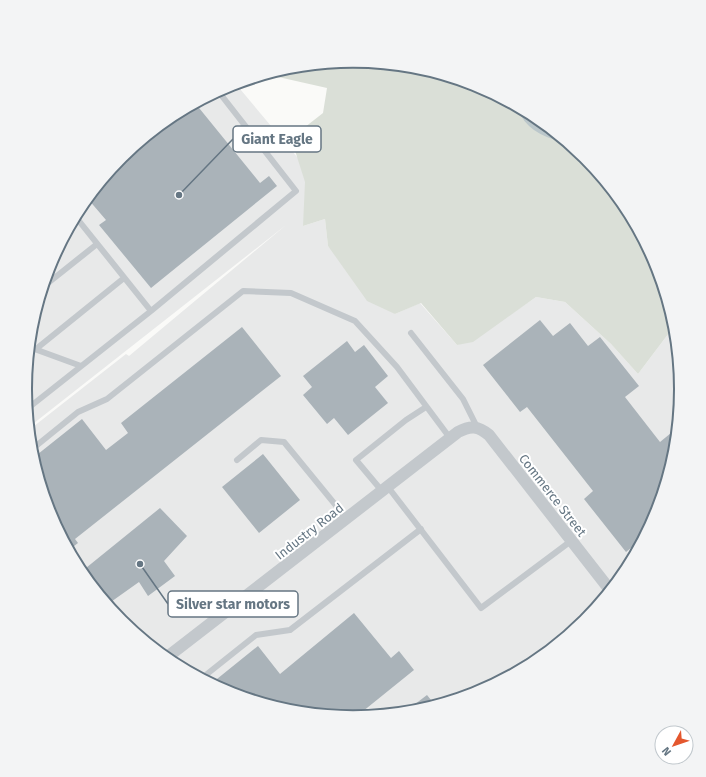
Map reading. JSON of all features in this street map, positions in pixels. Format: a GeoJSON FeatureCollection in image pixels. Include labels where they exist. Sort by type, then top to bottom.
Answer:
{"type":"FeatureCollection","features":[{"type":"Feature","properties":{"kind":"street","name":"Industry Road"},"geometry":{"type":"LineString","coordinates":[[172,653],[450,438],[473,427]]}},
{"type":"Feature","properties":{"kind":"street","name":"Commerce Street"},"geometry":{"type":"LineString","coordinates":[[473,427],[480,427],[490,435],[607,586]]}},
{"type":"Feature","properties":{"kind":"lane"},"geometry":{"type":"LineString","coordinates":[[33,404],[150,311],[296,191],[222,96]]}},
{"type":"Feature","properties":{"kind":"lane"},"geometry":{"type":"LineString","coordinates":[[79,221],[150,311]]}},
{"type":"Feature","properties":{"kind":"lane"},"geometry":{"type":"LineString","coordinates":[[50,281],[97,244]]}},
{"type":"Feature","properties":{"kind":"lane"},"geometry":{"type":"LineString","coordinates":[[36,349],[124,278]]}},
{"type":"Feature","properties":{"kind":"lane"},"geometry":{"type":"LineString","coordinates":[[37,445],[78,412],[107,399],[243,291],[291,293],[355,321],[397,367],[450,438]]}},
{"type":"Feature","properties":{"kind":"lane"},"geometry":{"type":"LineString","coordinates":[[411,333],[463,398],[473,427]]}},
{"type":"Feature","properties":{"kind":"lane"},"geometry":{"type":"LineString","coordinates":[[36,349],[81,366]]}},
{"type":"Feature","properties":{"kind":"lane"},"geometry":{"type":"LineString","coordinates":[[426,407],[406,420],[356,460],[385,489],[421,529],[481,608],[571,541]]}},
{"type":"Feature","properties":{"kind":"lane"},"geometry":{"type":"LineString","coordinates":[[237,460],[261,440],[284,442],[347,519]]}},
{"type":"Feature","properties":{"kind":"lane"},"geometry":{"type":"LineString","coordinates":[[207,674],[256,635],[290,630],[421,529]]}},
{"type":"Feature","properties":{"kind":"shaded area"},"geometry":{"type":"Polygon","coordinates":[[[332,68],[374,68],[395,70],[436,78],[476,92],[514,111],[565,147],[608,193],[620,210],[641,247],[657,285],[669,333],[638,374],[611,344],[565,302],[536,297],[473,342],[457,345],[421,303],[395,314],[367,301],[328,246],[325,219],[303,226],[305,182],[291,138],[323,113],[327,88],[277,77],[311,70],[332,68]]]}},
{"type":"Feature","properties":{"kind":"shaded area"},"geometry":{"type":"Polygon","coordinates":[[[240,89],[303,164],[314,188],[303,226],[325,219],[328,246],[395,314],[420,303],[457,345],[507,317],[536,297],[565,302],[611,344],[638,374],[669,333],[674,388],[668,451],[657,492],[650,511],[631,549],[608,584],[565,630],[531,655],[476,685],[436,699],[395,707],[353,710],[311,707],[270,699],[230,685],[192,666],[175,655],[141,630],[126,615],[98,584],[86,567],[56,511],[43,472],[35,426],[126,354],[129,356],[286,225],[34,423],[32,388],[33,368],[38,326],[43,305],[56,266],[86,210],[98,193],[141,147],[175,122],[193,111],[211,101],[240,89]]]}},
{"type":"Feature","properties":{"kind":"building"},"geometry":{"type":"Polygon","coordinates":[[[199,108],[260,183],[269,176],[277,186],[151,288],[99,225],[106,220],[91,203],[98,193],[141,147],[175,122],[199,108]]]}},
{"type":"Feature","properties":{"kind":"building"},"geometry":{"type":"Polygon","coordinates":[[[540,320],[553,336],[570,323],[588,346],[600,337],[639,386],[625,397],[660,442],[671,433],[663,472],[650,511],[632,547],[626,552],[584,499],[593,491],[527,407],[520,412],[483,365],[540,320]]]}},
{"type":"Feature","properties":{"kind":"building"},"geometry":{"type":"Polygon","coordinates":[[[242,327],[281,376],[75,539],[78,543],[74,546],[56,511],[39,454],[82,419],[106,450],[128,433],[121,423],[242,327]]]}},
{"type":"Feature","properties":{"kind":"building"},"geometry":{"type":"Polygon","coordinates":[[[347,341],[355,352],[364,345],[388,376],[375,387],[388,403],[348,435],[334,418],[327,424],[303,395],[312,387],[303,376],[347,341]]]}},
{"type":"Feature","properties":{"kind":"building"},"geometry":{"type":"Polygon","coordinates":[[[263,454],[300,500],[259,533],[222,487],[263,454]]]}},
{"type":"Feature","properties":{"kind":"building"},"geometry":{"type":"Polygon","coordinates":[[[160,508],[187,536],[164,561],[175,576],[148,596],[139,582],[113,601],[86,568],[160,508]]]}},
{"type":"Feature","properties":{"kind":"building"},"geometry":{"type":"Polygon","coordinates":[[[354,613],[391,658],[399,651],[414,670],[365,709],[353,710],[311,707],[270,699],[217,679],[258,646],[280,674],[354,613]]]}},
{"type":"Feature","properties":{"kind":"building"},"geometry":{"type":"Polygon","coordinates":[[[427,695],[431,700],[417,703],[427,695]]]}},
{"type":"Feature","properties":{"kind":"waterway"},"geometry":{"type":"LineString","coordinates":[[525,118],[532,126],[550,136]]}},
{"type":"Feature","properties":{"kind":"place","name":"Giant Eagle"},"geometry":{"type":"Point","coordinates":[179,195]}},
{"type":"Feature","properties":{"kind":"place","name":"Silver star motors"},"geometry":{"type":"Point","coordinates":[140,564]}}]}
